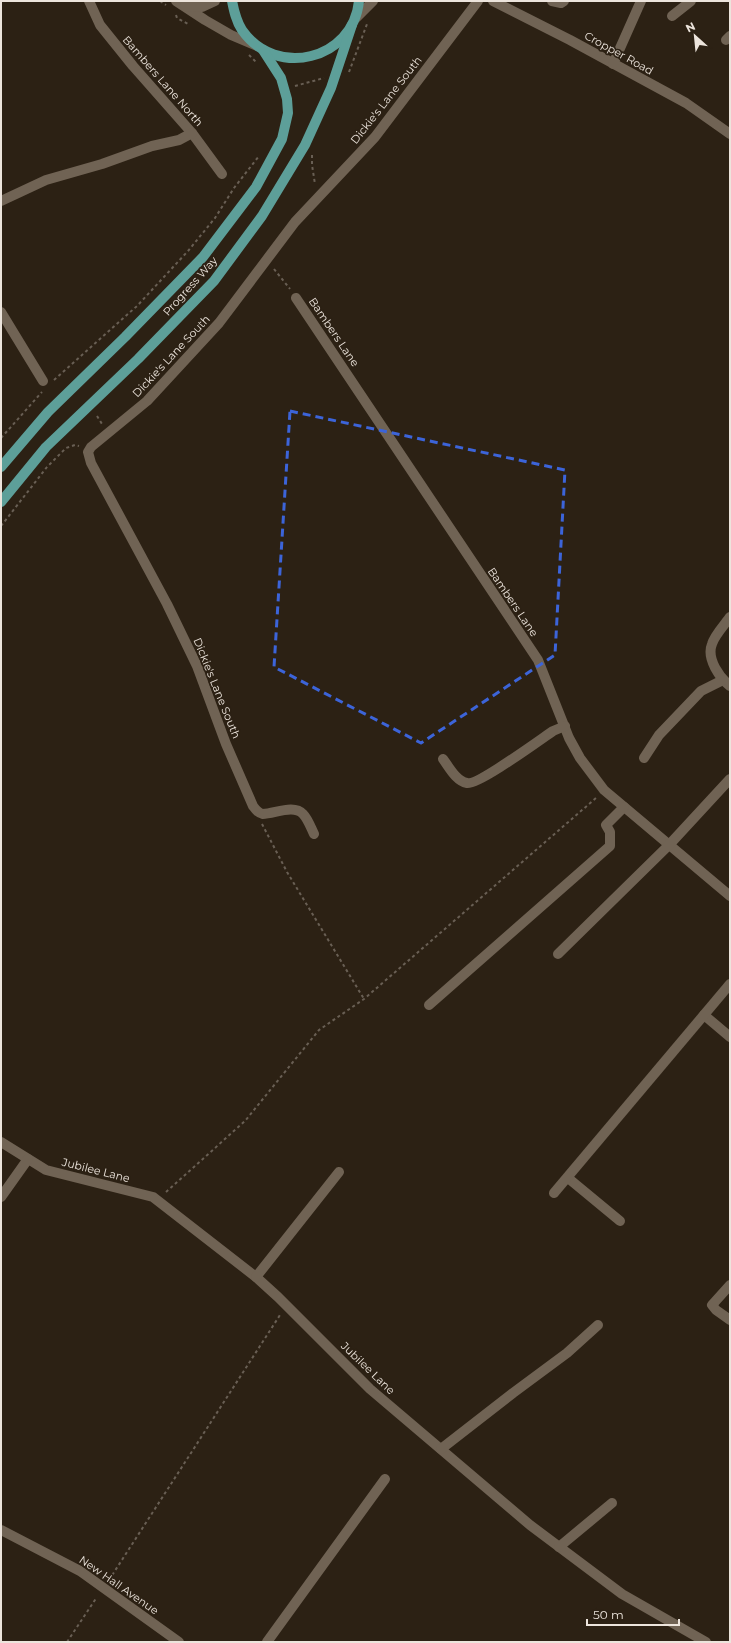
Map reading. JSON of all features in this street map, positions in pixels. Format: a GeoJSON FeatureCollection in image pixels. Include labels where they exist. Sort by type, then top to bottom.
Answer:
{"type":"FeatureCollection","features":[{"type":"Feature","properties":{"kind":"main road","name":"Progress Way"},"geometry":{"type":"LineString","coordinates":[[1,467],[48,412],[125,337],[203,257],[256,187],[282,139],[288,113],[285,89],[281,78],[260,48],[242,30],[235,15],[232,1]]}},
{"type":"Feature","properties":{"kind":"main road","name":"Progress Way"},"geometry":{"type":"LineString","coordinates":[[1,502],[46,447],[138,359],[214,281],[262,216],[305,145],[336,75],[359,1]]}},
{"type":"Feature","properties":{"kind":"main road"},"geometry":{"type":"LineString","coordinates":[[260,48],[276,56],[306,58],[325,52],[340,41],[354,21]]}},
{"type":"Feature","properties":{"kind":"street","name":"Bambers Lane North"},"geometry":{"type":"LineString","coordinates":[[88,1],[100,25],[133,66],[192,133],[222,174]]}},
{"type":"Feature","properties":{"kind":"street"},"geometry":{"type":"LineString","coordinates":[[178,5],[202,7],[215,1]]}},
{"type":"Feature","properties":{"kind":"street"},"geometry":{"type":"LineString","coordinates":[[354,21],[373,1]]}},
{"type":"Feature","properties":{"kind":"street","name":"Dickie's Lane South"},"geometry":{"type":"LineString","coordinates":[[253,806],[226,744],[197,666],[167,604],[91,463],[88,452],[91,447],[147,401],[219,323],[295,222],[375,137],[478,1]]}},
{"type":"Feature","properties":{"kind":"street","name":"Cropper Road"},"geometry":{"type":"LineString","coordinates":[[493,1],[686,103],[730,134]]}},
{"type":"Feature","properties":{"kind":"street"},"geometry":{"type":"LineString","coordinates":[[552,1],[561,3],[564,1]]}},
{"type":"Feature","properties":{"kind":"street"},"geometry":{"type":"LineString","coordinates":[[614,64],[641,1]]}},
{"type":"Feature","properties":{"kind":"street"},"geometry":{"type":"LineString","coordinates":[[672,16],[691,1]]}},
{"type":"Feature","properties":{"kind":"street"},"geometry":{"type":"LineString","coordinates":[[178,5],[260,48]]}},
{"type":"Feature","properties":{"kind":"street"},"geometry":{"type":"LineString","coordinates":[[1,201],[46,180],[102,164],[152,146],[179,140],[192,133]]}},
{"type":"Feature","properties":{"kind":"street","name":"Bambers Lane"},"geometry":{"type":"LineString","coordinates":[[296,298],[538,660],[580,758],[604,790],[730,896]]}},
{"type":"Feature","properties":{"kind":"street"},"geometry":{"type":"LineString","coordinates":[[1,312],[48,383]]}},
{"type":"Feature","properties":{"kind":"street"},"geometry":{"type":"LineString","coordinates":[[644,758],[659,735],[701,691],[726,683],[713,663],[712,644],[730,617]]}},
{"type":"Feature","properties":{"kind":"street"},"geometry":{"type":"LineString","coordinates":[[443,759],[458,778],[471,784],[553,731],[565,726]]}},
{"type":"Feature","properties":{"kind":"street"},"geometry":{"type":"LineString","coordinates":[[558,954],[669,845],[730,779]]}},
{"type":"Feature","properties":{"kind":"street"},"geometry":{"type":"LineString","coordinates":[[253,806],[262,814],[284,810],[300,811],[304,814],[314,834]]}},
{"type":"Feature","properties":{"kind":"street"},"geometry":{"type":"LineString","coordinates":[[429,1005],[610,846],[610,832],[606,825],[624,806]]}},
{"type":"Feature","properties":{"kind":"street"},"geometry":{"type":"LineString","coordinates":[[554,1193],[730,984]]}},
{"type":"Feature","properties":{"kind":"street"},"geometry":{"type":"LineString","coordinates":[[704,1015],[730,1037]]}},
{"type":"Feature","properties":{"kind":"street","name":"Jubilee Lane"},"geometry":{"type":"LineString","coordinates":[[1,1142],[46,1170],[153,1197],[158,1200],[256,1277],[370,1389],[530,1525],[622,1594],[706,1642]]}},
{"type":"Feature","properties":{"kind":"street"},"geometry":{"type":"LineString","coordinates":[[1,1197],[28,1159]]}},
{"type":"Feature","properties":{"kind":"street"},"geometry":{"type":"LineString","coordinates":[[256,1277],[339,1172]]}},
{"type":"Feature","properties":{"kind":"street"},"geometry":{"type":"LineString","coordinates":[[568,1178],[620,1221]]}},
{"type":"Feature","properties":{"kind":"street"},"geometry":{"type":"LineString","coordinates":[[730,1285],[712,1305],[716,1310],[730,1320]]}},
{"type":"Feature","properties":{"kind":"street"},"geometry":{"type":"LineString","coordinates":[[441,1449],[567,1353],[598,1325]]}},
{"type":"Feature","properties":{"kind":"street"},"geometry":{"type":"LineString","coordinates":[[267,1642],[384,1479]]}},
{"type":"Feature","properties":{"kind":"street"},"geometry":{"type":"LineString","coordinates":[[559,1547],[612,1503]]}},
{"type":"Feature","properties":{"kind":"street","name":"New Hall Avenue"},"geometry":{"type":"LineString","coordinates":[[1,1530],[80,1571],[179,1642]]}},
{"type":"Feature","properties":{"kind":"path"},"geometry":{"type":"LineString","coordinates":[[160,1],[178,5]]}},
{"type":"Feature","properties":{"kind":"path"},"geometry":{"type":"LineString","coordinates":[[175,13],[177,18],[189,24]]}},
{"type":"Feature","properties":{"kind":"path"},"geometry":{"type":"LineString","coordinates":[[244,51],[258,63]]}},
{"type":"Feature","properties":{"kind":"path"},"geometry":{"type":"LineString","coordinates":[[285,89],[336,75]]}},
{"type":"Feature","properties":{"kind":"path"},"geometry":{"type":"LineString","coordinates":[[1,438],[48,383],[137,306],[215,218],[234,188],[263,151]]}},
{"type":"Feature","properties":{"kind":"path"},"geometry":{"type":"LineString","coordinates":[[267,260],[296,298]]}},
{"type":"Feature","properties":{"kind":"path"},"geometry":{"type":"LineString","coordinates":[[1,526],[47,467],[66,448],[75,446],[91,447]]}},
{"type":"Feature","properties":{"kind":"path"},"geometry":{"type":"LineString","coordinates":[[158,1200],[245,1121],[319,1030],[364,999],[604,790]]}},
{"type":"Feature","properties":{"kind":"path"},"geometry":{"type":"LineString","coordinates":[[253,806],[287,872],[364,999]]}},
{"type":"Feature","properties":{"kind":"path"},"geometry":{"type":"LineString","coordinates":[[67,1642],[286,1305]]}},
{"type":"Feature","properties":{"kind":"highlighted area"},"geometry":{"type":"Polygon","coordinates":[[[290,411],[565,470],[555,655],[421,743],[274,667],[290,411]]]}}]}
